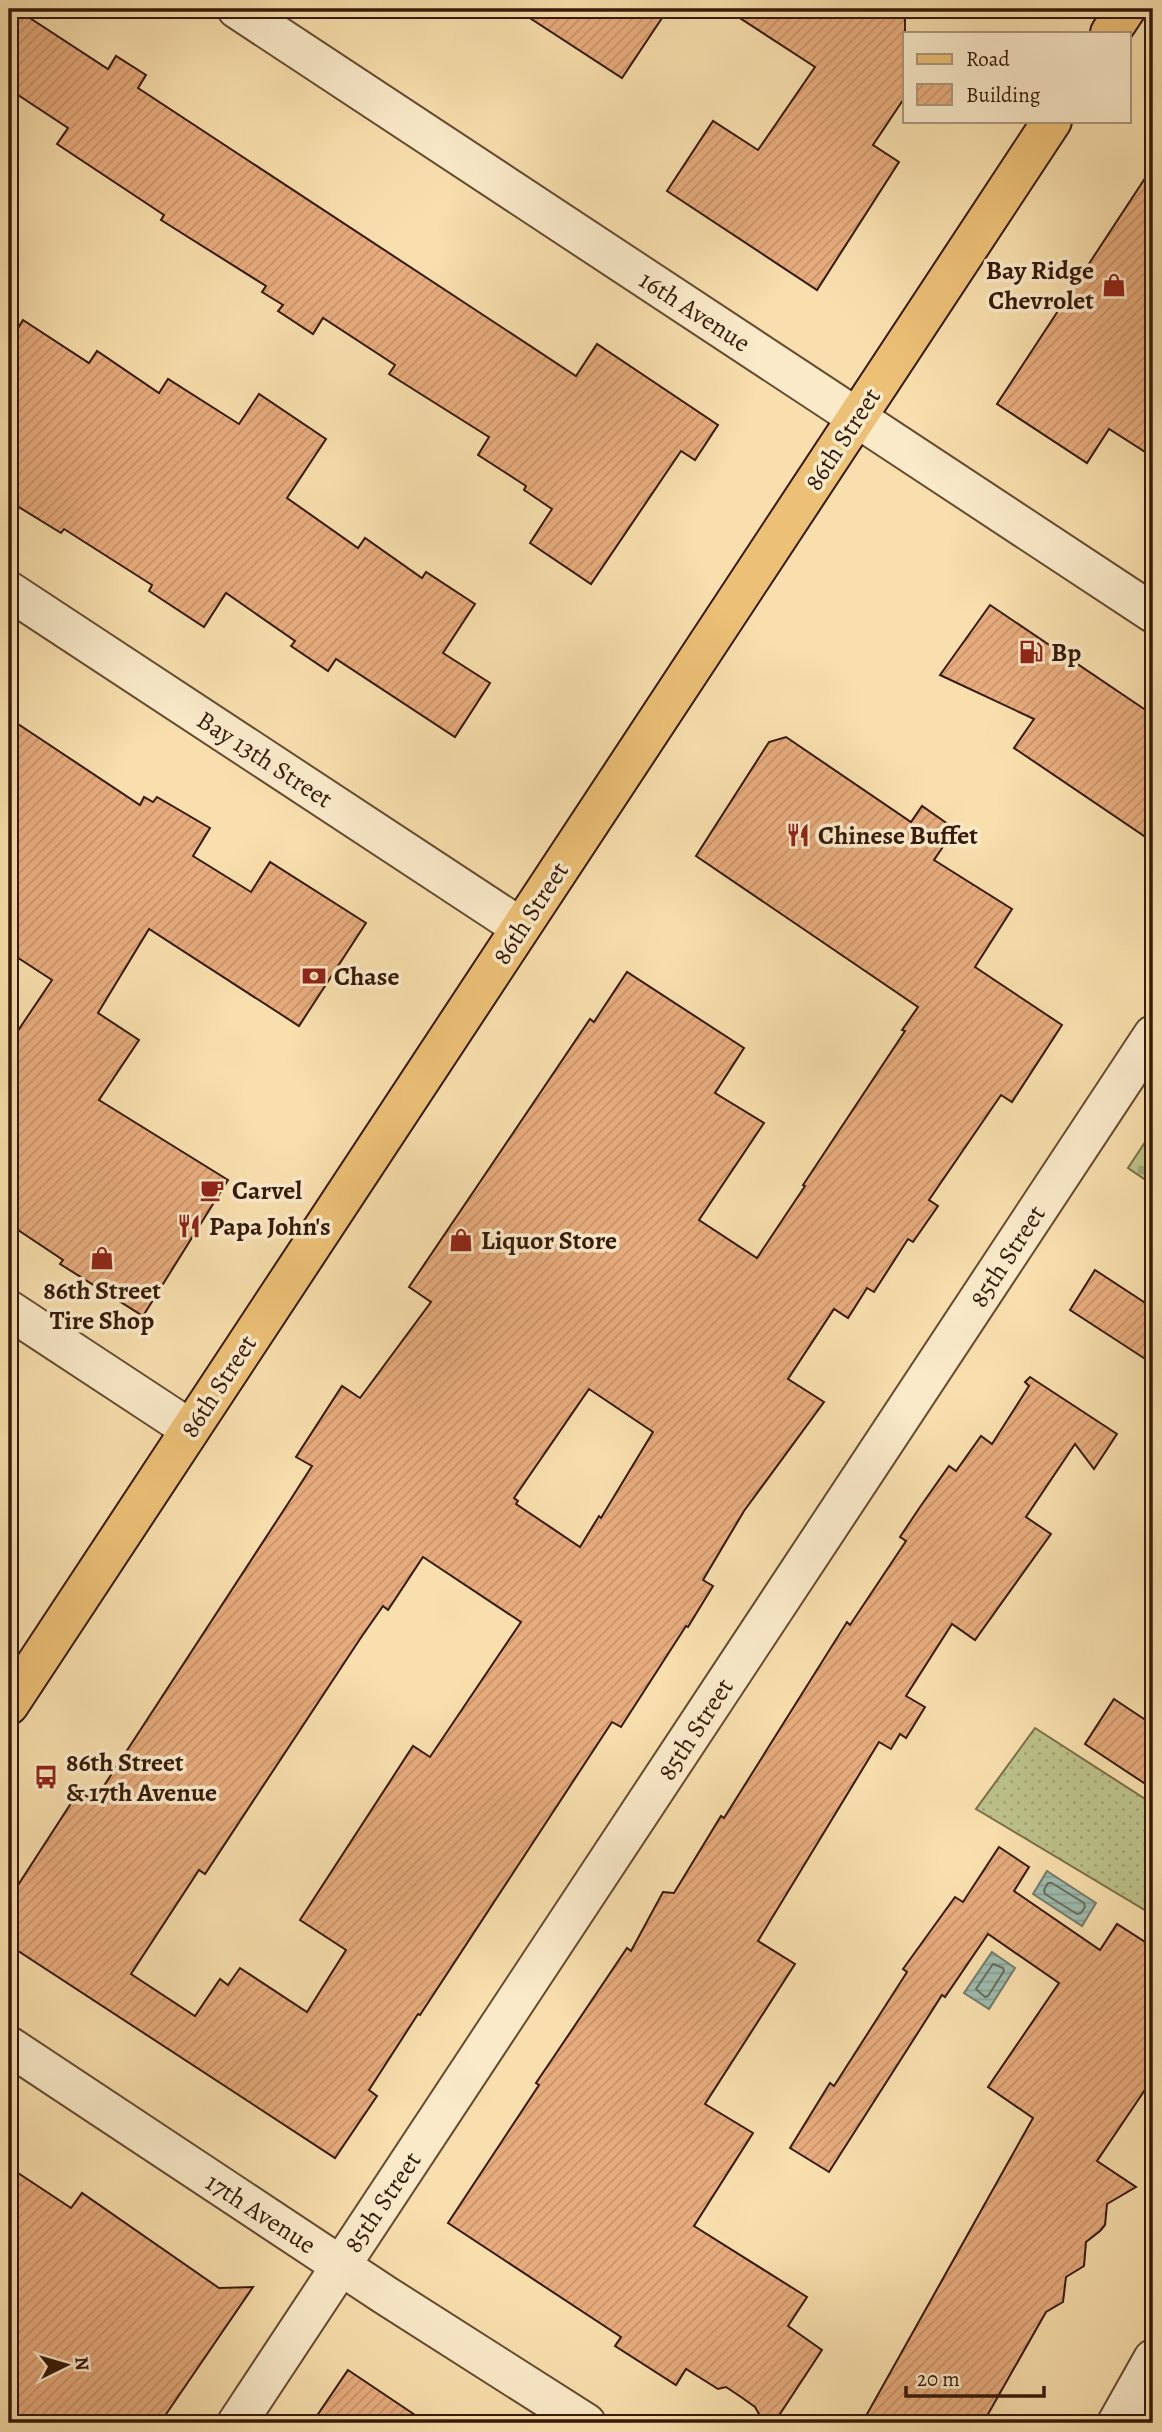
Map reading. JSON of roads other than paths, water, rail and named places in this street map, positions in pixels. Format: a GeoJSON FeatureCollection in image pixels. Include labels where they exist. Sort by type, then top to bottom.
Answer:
{"type":"FeatureCollection","features":[{"type":"Feature","properties":{"kind":"main road"},"geometry":{"type":"LineString","coordinates":[[1111,32],[1126,9]]}},
{"type":"Feature","properties":{"kind":"main road","name":"86th Street"},"geometry":{"type":"LineString","coordinates":[[9,1705],[1051,122]]}},
{"type":"Feature","properties":{"kind":"street","name":"16th Avenue"},"geometry":{"type":"LineString","coordinates":[[237,9],[1153,613]]}},
{"type":"Feature","properties":{"kind":"street","name":"Bay 13th Street"},"geometry":{"type":"LineString","coordinates":[[9,591],[520,928]]}},
{"type":"Feature","properties":{"kind":"street","name":"85th Street"},"geometry":{"type":"LineString","coordinates":[[237,2423],[1153,1035]]}},
{"type":"Feature","properties":{"kind":"street"},"geometry":{"type":"LineString","coordinates":[[9,1310],[190,1429]]}},
{"type":"Feature","properties":{"kind":"street","name":"17th Avenue"},"geometry":{"type":"LineString","coordinates":[[9,2046],[340,2266],[586,2423]]}},
{"type":"Feature","properties":{"kind":"street"},"geometry":{"type":"LineString","coordinates":[[1117,2423],[1153,2359]]}},
{"type":"Feature","properties":{"kind":"water"},"geometry":{"type":"Polygon","coordinates":[[[1047,1871],[1096,1903],[1082,1926],[1033,1894],[1047,1871]]]}},
{"type":"Feature","properties":{"kind":"water"},"geometry":{"type":"Polygon","coordinates":[[[992,1952],[1015,1968],[989,2009],[964,1993],[992,1952]]]}},
{"type":"Feature","properties":{"kind":"place","name":"Bay Ridge Chevrolet"},"geometry":{"type":"Point","coordinates":[1114,285]}},
{"type":"Feature","properties":{"kind":"place","name":"Bp"},"geometry":{"type":"Point","coordinates":[1031,652]}},
{"type":"Feature","properties":{"kind":"place","name":"Chinese Buffet"},"geometry":{"type":"Point","coordinates":[798,835]}},
{"type":"Feature","properties":{"kind":"place","name":"Chase"},"geometry":{"type":"Point","coordinates":[314,976]}},
{"type":"Feature","properties":{"kind":"place","name":"Carvel"},"geometry":{"type":"Point","coordinates":[212,1190]}},
{"type":"Feature","properties":{"kind":"place","name":"Papa John's"},"geometry":{"type":"Point","coordinates":[189,1226]}},
{"type":"Feature","properties":{"kind":"place","name":"Liquor Store"},"geometry":{"type":"Point","coordinates":[461,1240]}},
{"type":"Feature","properties":{"kind":"place","name":"86th Street Tire Shop"},"geometry":{"type":"Point","coordinates":[102,1258]}},
{"type":"Feature","properties":{"kind":"place","name":"86th Street & 17th Avenue"},"geometry":{"type":"Point","coordinates":[46,1777]}}]}
